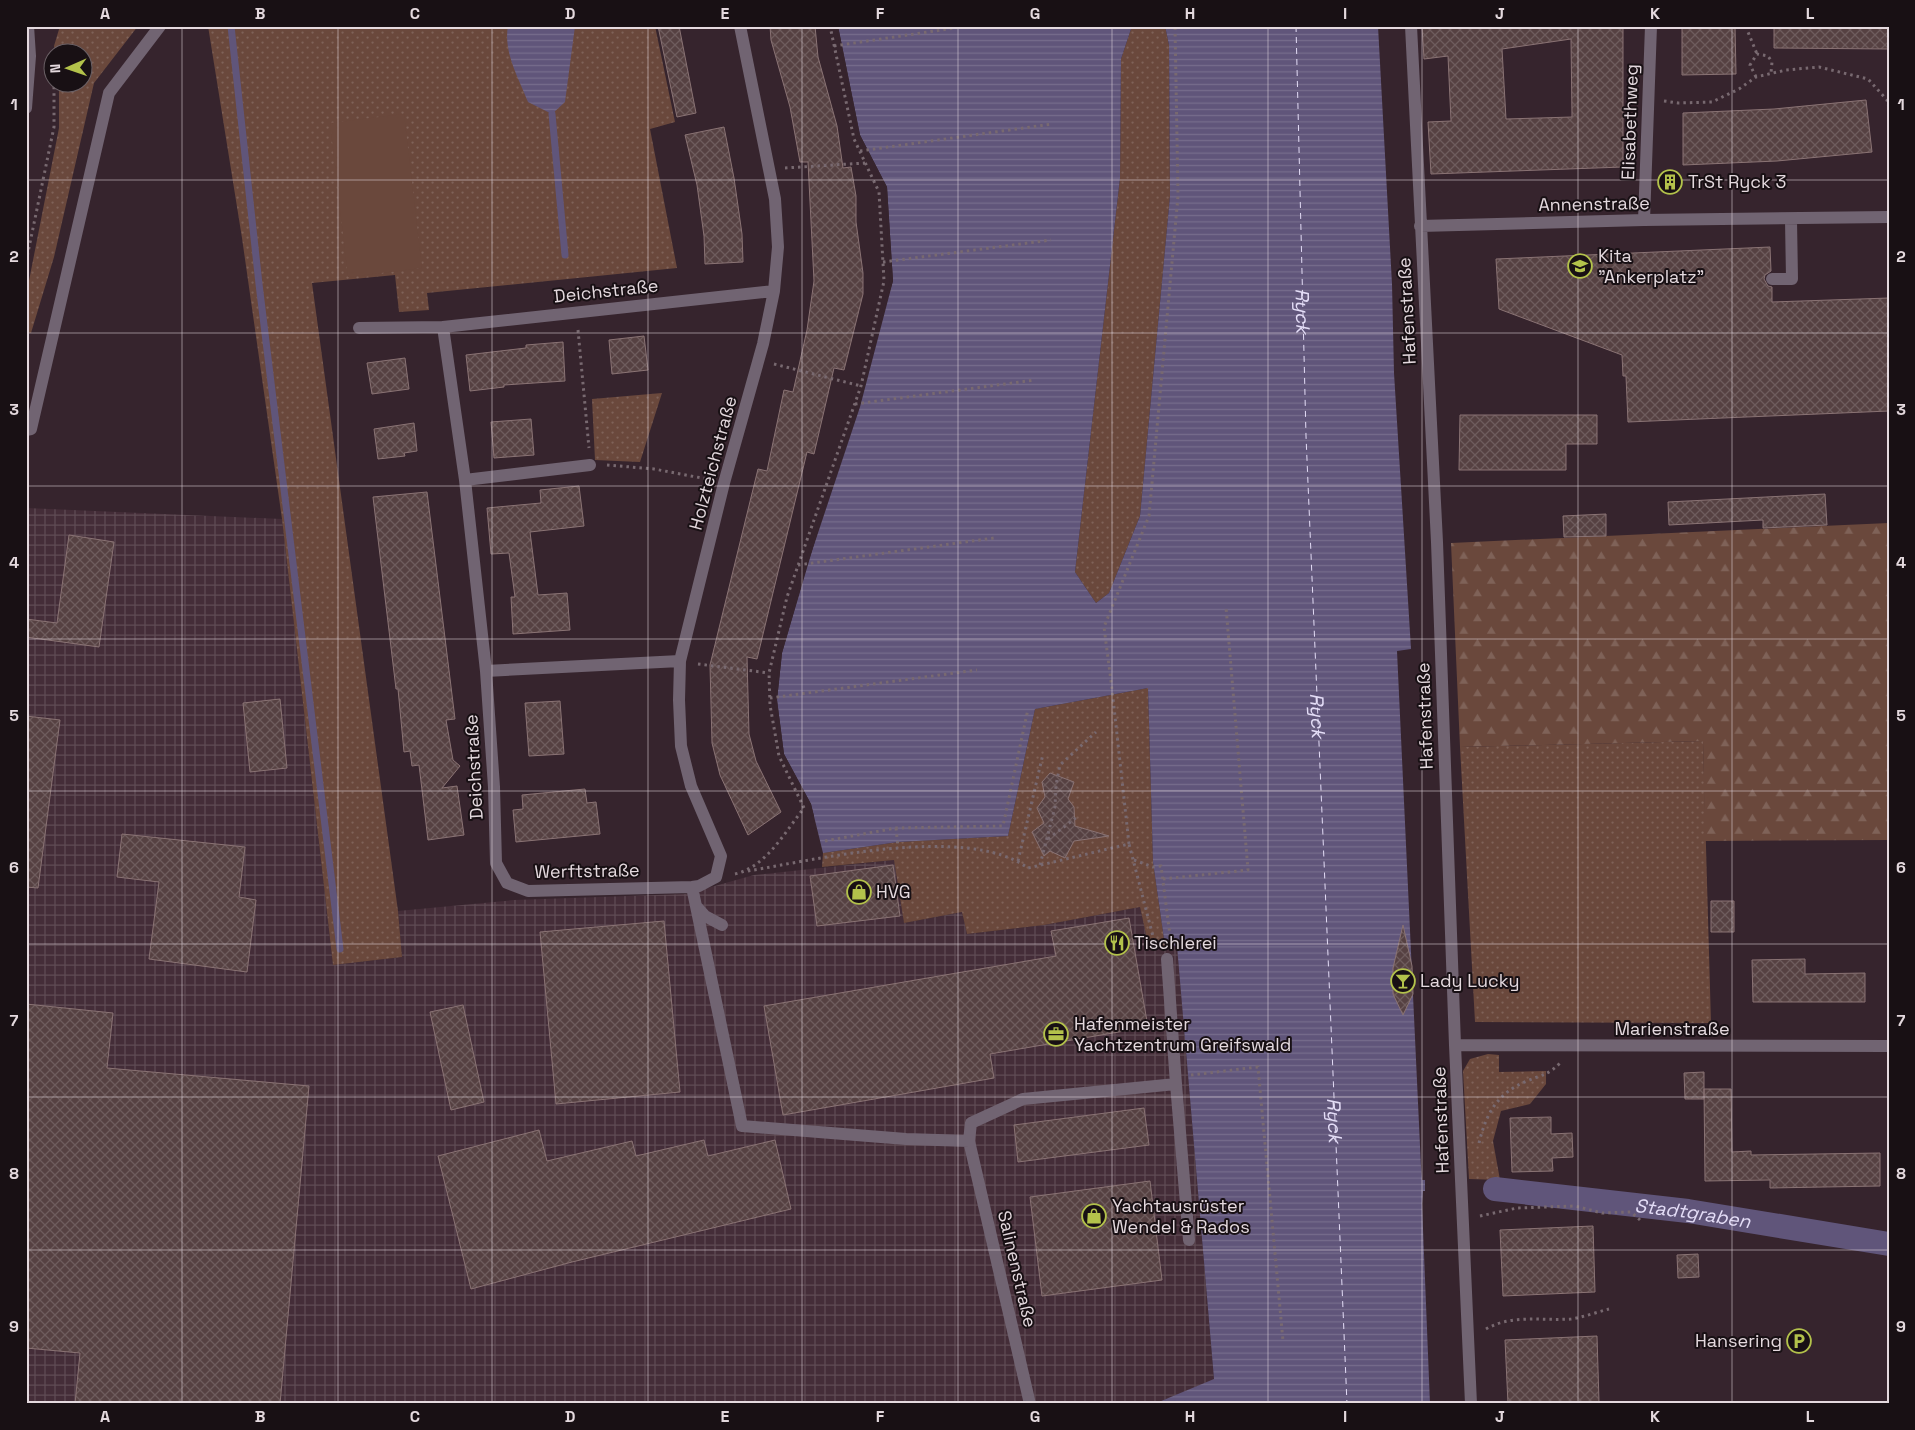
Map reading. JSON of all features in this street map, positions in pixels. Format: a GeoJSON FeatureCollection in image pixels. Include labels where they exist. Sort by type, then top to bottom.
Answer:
{"type":"FeatureCollection","features":[{"type":"Feature","properties":{"kind":"street"},"geometry":{"type":"LineString","coordinates":[[26,108],[30,56],[28,26]]}},
{"type":"Feature","properties":{"kind":"street"},"geometry":{"type":"LineString","coordinates":[[26,430],[31,429],[109,93],[160,26]]}},
{"type":"Feature","properties":{"kind":"street","name":"Holzteichstraße"},"geometry":{"type":"LineString","coordinates":[[716,877],[721,856],[691,786],[681,746],[680,662],[724,483],[759,360],[774,290],[778,247],[775,199],[770,169],[740,26]]}},
{"type":"Feature","properties":{"kind":"street","name":"Hafenstraße"},"geometry":{"type":"LineString","coordinates":[[1411,26],[1436,542],[1471,1404]]}},
{"type":"Feature","properties":{"kind":"street","name":"Elisabethweg"},"geometry":{"type":"LineString","coordinates":[[1644,220],[1650,26]]}},
{"type":"Feature","properties":{"kind":"street","name":"Annenstraße"},"geometry":{"type":"LineString","coordinates":[[1420,226],[1644,220],[1889,218]]}},
{"type":"Feature","properties":{"kind":"street"},"geometry":{"type":"LineString","coordinates":[[1772,279],[1792,279],[1791,220]]}},
{"type":"Feature","properties":{"kind":"street","name":"Deichstraße"},"geometry":{"type":"LineString","coordinates":[[358,328],[443,327],[774,290]]}},
{"type":"Feature","properties":{"kind":"street","name":"Deichstraße"},"geometry":{"type":"LineString","coordinates":[[443,327],[465,480],[486,670],[494,787],[496,862]]}},
{"type":"Feature","properties":{"kind":"street"},"geometry":{"type":"LineString","coordinates":[[465,480],[590,466]]}},
{"type":"Feature","properties":{"kind":"street"},"geometry":{"type":"LineString","coordinates":[[486,670],[680,662]]}},
{"type":"Feature","properties":{"kind":"street","name":"Werftstraße"},"geometry":{"type":"LineString","coordinates":[[496,862],[507,883],[528,891],[692,887]]}},
{"type":"Feature","properties":{"kind":"street"},"geometry":{"type":"LineString","coordinates":[[716,877],[699,886],[692,887],[742,1126],[969,1142],[971,1122],[1023,1099],[1176,1084]]}},
{"type":"Feature","properties":{"kind":"street"},"geometry":{"type":"LineString","coordinates":[[695,905],[705,916],[722,925]]}},
{"type":"Feature","properties":{"kind":"street"},"geometry":{"type":"LineString","coordinates":[[1167,959],[1189,1240]]}},
{"type":"Feature","properties":{"kind":"street","name":"Marienstraße"},"geometry":{"type":"LineString","coordinates":[[1455,1045],[1889,1046]]}},
{"type":"Feature","properties":{"kind":"street","name":"Salinenstraße"},"geometry":{"type":"LineString","coordinates":[[969,1142],[1030,1404]]}},
{"type":"Feature","properties":{"kind":"path"},"geometry":{"type":"LineString","coordinates":[[748,871],[771,851],[804,808],[779,756],[770,698],[769,673],[787,597],[861,386],[884,281],[879,192],[854,139],[830,26]]}},
{"type":"Feature","properties":{"kind":"path"},"geometry":{"type":"LineString","coordinates":[[834,46],[968,26]]}},
{"type":"Feature","properties":{"kind":"path"},"geometry":{"type":"LineString","coordinates":[[1167,959],[1154,946],[1134,860],[1128,844],[1104,627],[1149,516],[1178,196],[1175,26]]}},
{"type":"Feature","properties":{"kind":"path"},"geometry":{"type":"LineString","coordinates":[[1748,26],[1748,32],[1757,54]]}},
{"type":"Feature","properties":{"kind":"path"},"geometry":{"type":"LineString","coordinates":[[1756,77],[1750,65],[1757,54]]}},
{"type":"Feature","properties":{"kind":"path"},"geometry":{"type":"LineString","coordinates":[[1757,54],[1768,56],[1772,62],[1771,73]]}},
{"type":"Feature","properties":{"kind":"path"},"geometry":{"type":"LineString","coordinates":[[1648,98],[1678,103],[1712,102],[1739,89],[1756,77],[1771,73],[1819,67],[1868,79],[1887,100],[1889,108]]}},
{"type":"Feature","properties":{"kind":"path"},"geometry":{"type":"LineString","coordinates":[[26,262],[54,127],[54,92]]}},
{"type":"Feature","properties":{"kind":"path"},"geometry":{"type":"LineString","coordinates":[[860,151],[1052,124]]}},
{"type":"Feature","properties":{"kind":"path"},"geometry":{"type":"LineString","coordinates":[[770,169],[866,163]]}},
{"type":"Feature","properties":{"kind":"path"},"geometry":{"type":"LineString","coordinates":[[883,262],[1051,240]]}},
{"type":"Feature","properties":{"kind":"path"},"geometry":{"type":"LineString","coordinates":[[577,312],[590,466],[638,467],[724,483]]}},
{"type":"Feature","properties":{"kind":"path"},"geometry":{"type":"LineString","coordinates":[[759,360],[861,386]]}},
{"type":"Feature","properties":{"kind":"path"},"geometry":{"type":"LineString","coordinates":[[855,404],[1035,380]]}},
{"type":"Feature","properties":{"kind":"path"},"geometry":{"type":"LineString","coordinates":[[798,565],[994,538]]}},
{"type":"Feature","properties":{"kind":"path"},"geometry":{"type":"LineString","coordinates":[[1163,879],[1248,870],[1226,607]]}},
{"type":"Feature","properties":{"kind":"path"},"geometry":{"type":"LineString","coordinates":[[680,662],[769,673]]}},
{"type":"Feature","properties":{"kind":"path"},"geometry":{"type":"LineString","coordinates":[[770,698],[977,670]]}},
{"type":"Feature","properties":{"kind":"path"},"geometry":{"type":"LineString","coordinates":[[825,841],[896,828],[1003,826],[1028,709]]}},
{"type":"Feature","properties":{"kind":"path"},"geometry":{"type":"LineString","coordinates":[[1040,865],[1055,806],[1056,785],[1060,765],[1096,732]]}},
{"type":"Feature","properties":{"kind":"path"},"geometry":{"type":"LineString","coordinates":[[1018,861],[1044,754]]}},
{"type":"Feature","properties":{"kind":"path"},"geometry":{"type":"LineString","coordinates":[[1047,839],[1078,817]]}},
{"type":"Feature","properties":{"kind":"path"},"geometry":{"type":"LineString","coordinates":[[896,828],[898,847]]}},
{"type":"Feature","properties":{"kind":"path"},"geometry":{"type":"LineString","coordinates":[[716,877],[898,847],[977,848],[1018,861],[1028,868],[1128,844]]}},
{"type":"Feature","properties":{"kind":"path"},"geometry":{"type":"LineString","coordinates":[[1134,860],[1154,867],[1161,866],[1172,946]]}},
{"type":"Feature","properties":{"kind":"path"},"geometry":{"type":"LineString","coordinates":[[1478,1145],[1486,1118],[1496,1103],[1518,1085],[1549,1073],[1577,1046]]}},
{"type":"Feature","properties":{"kind":"path"},"geometry":{"type":"LineString","coordinates":[[1187,1076],[1258,1067],[1283,1341]]}},
{"type":"Feature","properties":{"kind":"path"},"geometry":{"type":"LineString","coordinates":[[1462,1216],[1482,1216],[1517,1208],[1575,1206],[1602,1213],[1631,1212],[1640,1220]]}},
{"type":"Feature","properties":{"kind":"path"},"geometry":{"type":"LineString","coordinates":[[1468,1334],[1480,1332],[1493,1325],[1515,1319],[1546,1320],[1574,1318],[1609,1309]]}},
{"type":"Feature","properties":{"kind":"shaded area"},"geometry":{"type":"Polygon","coordinates":[[[26,508],[282,519],[333,965],[402,957],[398,911],[514,900],[686,894],[754,875],[894,860],[904,923],[962,912],[967,934],[1044,925],[1140,907],[1149,948],[1177,945],[1214,1380],[1154,1404],[26,1404],[26,508]]]}},
{"type":"Feature","properties":{"kind":"green space"},"geometry":{"type":"Polygon","coordinates":[[[60,26],[138,26],[94,83],[92,92],[92,42],[55,42],[60,26]]]}},
{"type":"Feature","properties":{"kind":"green space"},"geometry":{"type":"Polygon","coordinates":[[[208,26],[655,26],[675,122],[650,129],[677,268],[427,293],[429,310],[399,312],[395,275],[312,283],[398,911],[402,957],[333,965],[282,519],[242,238],[208,26]]]}},
{"type":"Feature","properties":{"kind":"green space"},"geometry":{"type":"Polygon","coordinates":[[[1132,26],[1165,26],[1169,45],[1170,196],[1140,516],[1109,593],[1096,603],[1075,572],[1120,178],[1121,59],[1132,26]]]}},
{"type":"Feature","properties":{"kind":"green space"},"geometry":{"type":"Polygon","coordinates":[[[59,92],[92,92],[54,257],[31,333],[26,332],[26,296],[59,128],[59,92]]]}},
{"type":"Feature","properties":{"kind":"green space"},"geometry":{"type":"Polygon","coordinates":[[[404,114],[422,268],[348,277],[330,123],[404,114]]]}},
{"type":"Feature","properties":{"kind":"green space"},"geometry":{"type":"Polygon","coordinates":[[[662,393],[640,462],[595,460],[592,399],[662,393]]]}},
{"type":"Feature","properties":{"kind":"green space"},"geometry":{"type":"Polygon","coordinates":[[[1889,523],[1889,840],[1705,841],[1703,741],[1460,747],[1451,543],[1889,523]]]}},
{"type":"Feature","properties":{"kind":"green space"},"geometry":{"type":"Polygon","coordinates":[[[1148,688],[1153,862],[1165,946],[1149,948],[1140,907],[1044,925],[967,934],[962,912],[904,923],[894,860],[822,867],[823,853],[898,842],[1008,836],[1035,709],[1148,688]]]}},
{"type":"Feature","properties":{"kind":"green space"},"geometry":{"type":"Polygon","coordinates":[[[1703,741],[1711,1023],[1475,1022],[1460,747],[1703,741]]]}},
{"type":"Feature","properties":{"kind":"green space"},"geometry":{"type":"Polygon","coordinates":[[[1488,1054],[1499,1055],[1499,1072],[1546,1071],[1546,1084],[1530,1104],[1501,1111],[1493,1141],[1500,1180],[1469,1179],[1463,1071],[1470,1059],[1488,1054]]]}},
{"type":"Feature","properties":{"kind":"water"},"geometry":{"type":"Polygon","coordinates":[[[508,26],[575,26],[565,102],[552,114],[528,102],[516,75],[510,55],[507,36],[508,26]]]}},
{"type":"Feature","properties":{"kind":"water","name":"Ryck"},"geometry":{"type":"Polygon","coordinates":[[[838,26],[1132,26],[1121,59],[1120,178],[1075,572],[1096,603],[1109,593],[1140,516],[1170,196],[1169,45],[1165,26],[1378,26],[1392,284],[1394,373],[1411,649],[1397,651],[1421,1167],[1422,1180],[1425,1180],[1422,1204],[1430,1404],[1154,1404],[1214,1379],[1177,946],[1165,946],[1153,862],[1148,688],[1035,709],[1008,836],[898,842],[823,853],[811,804],[784,754],[777,700],[782,653],[807,566],[860,407],[893,281],[887,187],[860,135],[838,26]]]}},
{"type":"Feature","properties":{"kind":"pier"},"geometry":{"type":"Polygon","coordinates":[[[836,26],[838,26],[860,135],[887,187],[893,281],[873,345],[890,280],[885,188],[858,136],[836,26]]]}},
{"type":"Feature","properties":{"kind":"pier"},"geometry":{"type":"Polygon","coordinates":[[[832,483],[782,653],[777,700],[784,754],[811,804],[814,816],[812,817],[809,805],[781,755],[774,700],[780,653],[804,565],[832,483]]]}},
{"type":"Feature","properties":{"kind":"building"},"geometry":{"type":"Polygon","coordinates":[[[658,26],[679,26],[696,113],[677,117],[658,26]]]}},
{"type":"Feature","properties":{"kind":"building"},"geometry":{"type":"Polygon","coordinates":[[[770,26],[815,26],[818,57],[837,126],[843,168],[851,167],[856,196],[856,222],[863,273],[863,294],[844,370],[834,368],[814,454],[807,452],[757,659],[747,657],[749,734],[756,761],[781,812],[748,835],[720,775],[712,743],[710,665],[758,469],[767,471],[784,390],[793,392],[807,330],[814,281],[808,162],[800,162],[790,107],[771,40],[770,26]]]}},
{"type":"Feature","properties":{"kind":"building"},"geometry":{"type":"Polygon","coordinates":[[[1422,26],[1623,26],[1623,167],[1431,174],[1428,122],[1451,121],[1448,56],[1424,59],[1422,26]],[[1571,39],[1502,49],[1506,119],[1572,117],[1571,39]]]}},
{"type":"Feature","properties":{"kind":"building"},"geometry":{"type":"Polygon","coordinates":[[[1682,26],[1735,26],[1736,74],[1682,75],[1682,26]]]}},
{"type":"Feature","properties":{"kind":"building"},"geometry":{"type":"Polygon","coordinates":[[[1774,26],[1889,26],[1889,49],[1774,48],[1774,26]]]}},
{"type":"Feature","properties":{"kind":"building"},"geometry":{"type":"Polygon","coordinates":[[[1866,100],[1872,152],[1777,161],[1683,165],[1683,113],[1774,109],[1866,100]]]}},
{"type":"Feature","properties":{"kind":"building"},"geometry":{"type":"Polygon","coordinates":[[[724,127],[742,234],[743,262],[705,264],[704,236],[697,185],[685,135],[724,127]]]}},
{"type":"Feature","properties":{"kind":"building"},"geometry":{"type":"Polygon","coordinates":[[[1770,247],[1771,271],[1765,275],[1764,279],[1768,286],[1772,287],[1772,302],[1889,298],[1889,411],[1628,422],[1626,376],[1623,376],[1622,355],[1499,309],[1496,259],[1770,247]]]}},
{"type":"Feature","properties":{"kind":"building"},"geometry":{"type":"Polygon","coordinates":[[[644,336],[648,370],[612,374],[609,340],[644,336]]]}},
{"type":"Feature","properties":{"kind":"building"},"geometry":{"type":"Polygon","coordinates":[[[563,342],[565,381],[504,385],[504,387],[470,391],[466,355],[526,348],[526,345],[563,342]]]}},
{"type":"Feature","properties":{"kind":"building"},"geometry":{"type":"Polygon","coordinates":[[[405,358],[409,389],[372,394],[367,363],[405,358]]]}},
{"type":"Feature","properties":{"kind":"building"},"geometry":{"type":"Polygon","coordinates":[[[1460,415],[1597,415],[1597,444],[1566,444],[1566,470],[1459,470],[1460,415]]]}},
{"type":"Feature","properties":{"kind":"building"},"geometry":{"type":"Polygon","coordinates":[[[531,419],[534,455],[494,458],[491,422],[531,419]]]}},
{"type":"Feature","properties":{"kind":"building"},"geometry":{"type":"Polygon","coordinates":[[[414,423],[417,451],[404,453],[405,456],[378,459],[374,429],[414,423]]]}},
{"type":"Feature","properties":{"kind":"building"},"geometry":{"type":"Polygon","coordinates":[[[579,486],[584,526],[530,532],[538,595],[567,593],[570,630],[513,634],[511,597],[515,597],[509,553],[491,554],[487,508],[541,503],[540,490],[579,486]]]}},
{"type":"Feature","properties":{"kind":"building"},"geometry":{"type":"Polygon","coordinates":[[[427,492],[455,719],[446,720],[453,760],[460,766],[442,788],[457,786],[464,835],[428,840],[419,765],[412,766],[410,751],[404,752],[398,689],[396,689],[373,497],[427,492]]]}},
{"type":"Feature","properties":{"kind":"building"},"geometry":{"type":"Polygon","coordinates":[[[1825,494],[1827,525],[1763,528],[1763,520],[1669,525],[1668,502],[1825,494]]]}},
{"type":"Feature","properties":{"kind":"building"},"geometry":{"type":"Polygon","coordinates":[[[1606,514],[1606,536],[1564,537],[1563,516],[1606,514]]]}},
{"type":"Feature","properties":{"kind":"building"},"geometry":{"type":"Polygon","coordinates":[[[69,535],[114,542],[99,647],[26,637],[26,619],[57,623],[69,535]]]}},
{"type":"Feature","properties":{"kind":"building"},"geometry":{"type":"Polygon","coordinates":[[[280,699],[287,768],[250,772],[243,703],[280,699]]]}},
{"type":"Feature","properties":{"kind":"building"},"geometry":{"type":"Polygon","coordinates":[[[560,701],[564,754],[529,756],[525,703],[560,701]]]}},
{"type":"Feature","properties":{"kind":"building"},"geometry":{"type":"Polygon","coordinates":[[[26,716],[60,720],[38,888],[26,887],[26,716]]]}},
{"type":"Feature","properties":{"kind":"building"},"geometry":{"type":"Polygon","coordinates":[[[1050,773],[1074,782],[1068,799],[1074,807],[1075,826],[1109,836],[1074,841],[1065,858],[1050,851],[1044,856],[1032,832],[1044,823],[1037,808],[1045,797],[1042,782],[1050,773]]]}},
{"type":"Feature","properties":{"kind":"building"},"geometry":{"type":"Polygon","coordinates":[[[585,789],[587,803],[596,802],[600,834],[516,842],[513,810],[523,809],[522,795],[585,789]]]}},
{"type":"Feature","properties":{"kind":"building"},"geometry":{"type":"Polygon","coordinates":[[[122,834],[245,847],[239,897],[256,900],[247,972],[149,959],[159,882],[117,877],[122,834]]]}},
{"type":"Feature","properties":{"kind":"building"},"geometry":{"type":"Polygon","coordinates":[[[893,865],[900,916],[817,926],[810,876],[893,865]]]}},
{"type":"Feature","properties":{"kind":"building"},"geometry":{"type":"Polygon","coordinates":[[[1711,901],[1734,901],[1734,932],[1711,932],[1711,901]]]}},
{"type":"Feature","properties":{"kind":"building"},"geometry":{"type":"Polygon","coordinates":[[[1129,918],[1148,1027],[990,1054],[994,1078],[783,1115],[764,1006],[1056,956],[1051,931],[1129,918]]]}},
{"type":"Feature","properties":{"kind":"building"},"geometry":{"type":"Polygon","coordinates":[[[664,921],[680,1092],[556,1104],[540,932],[664,921]]]}},
{"type":"Feature","properties":{"kind":"building","name":"Lady Lucky"},"geometry":{"type":"Polygon","coordinates":[[[1403,925],[1412,966],[1413,994],[1403,1015],[1393,994],[1393,968],[1403,925]]]}},
{"type":"Feature","properties":{"kind":"building"},"geometry":{"type":"Polygon","coordinates":[[[1805,959],[1805,974],[1865,973],[1865,1002],[1753,1002],[1752,960],[1805,959]]]}},
{"type":"Feature","properties":{"kind":"building"},"geometry":{"type":"Polygon","coordinates":[[[26,1004],[113,1013],[107,1068],[309,1086],[280,1404],[75,1404],[80,1353],[26,1348],[26,1004]]]}},
{"type":"Feature","properties":{"kind":"building"},"geometry":{"type":"Polygon","coordinates":[[[463,1005],[484,1102],[451,1110],[430,1012],[463,1005]]]}},
{"type":"Feature","properties":{"kind":"building"},"geometry":{"type":"Polygon","coordinates":[[[1704,1072],[1704,1099],[1685,1099],[1684,1073],[1704,1072]]]}},
{"type":"Feature","properties":{"kind":"building"},"geometry":{"type":"Polygon","coordinates":[[[1704,1089],[1731,1089],[1732,1152],[1751,1151],[1751,1155],[1880,1153],[1880,1186],[1770,1188],[1770,1180],[1705,1181],[1704,1089]]]}},
{"type":"Feature","properties":{"kind":"building"},"geometry":{"type":"Polygon","coordinates":[[[1144,1108],[1149,1145],[1018,1162],[1014,1125],[1144,1108]]]}},
{"type":"Feature","properties":{"kind":"building"},"geometry":{"type":"Polygon","coordinates":[[[1551,1117],[1551,1134],[1572,1133],[1573,1157],[1552,1158],[1553,1171],[1512,1172],[1510,1118],[1551,1117]]]}},
{"type":"Feature","properties":{"kind":"building"},"geometry":{"type":"Polygon","coordinates":[[[539,1130],[547,1161],[632,1141],[636,1156],[704,1140],[708,1156],[775,1140],[791,1209],[572,1262],[471,1289],[438,1156],[539,1130]]]}},
{"type":"Feature","properties":{"kind":"building"},"geometry":{"type":"Polygon","coordinates":[[[1150,1181],[1162,1280],[1042,1296],[1030,1197],[1150,1181]]]}},
{"type":"Feature","properties":{"kind":"building"},"geometry":{"type":"Polygon","coordinates":[[[1593,1226],[1595,1292],[1503,1296],[1500,1230],[1593,1226]]]}},
{"type":"Feature","properties":{"kind":"building"},"geometry":{"type":"Polygon","coordinates":[[[1698,1254],[1699,1277],[1678,1278],[1677,1255],[1698,1254]]]}},
{"type":"Feature","properties":{"kind":"building"},"geometry":{"type":"Polygon","coordinates":[[[1597,1336],[1599,1402],[1508,1404],[1505,1340],[1597,1336]]]}},
{"type":"Feature","properties":{"kind":"waterway"},"geometry":{"type":"LineString","coordinates":[[231,26],[259,284],[340,949]]}},
{"type":"Feature","properties":{"kind":"waterway"},"geometry":{"type":"LineString","coordinates":[[552,114],[565,255]]}},
{"type":"Feature","properties":{"kind":"waterway","name":"Stadtgraben"},"geometry":{"type":"LineString","coordinates":[[1495,1189],[1688,1211],[1889,1244]]}},
{"type":"Feature","properties":{"kind":"ferry route"},"geometry":{"type":"LineString","coordinates":[[1296,26],[1306,436],[1347,1404]]}},
{"type":"Feature","properties":{"kind":"place","name":"TrSt Ryck 3"},"geometry":{"type":"Point","coordinates":[1670,182]}},
{"type":"Feature","properties":{"kind":"place","name":"Kita \"Ankerplatz\""},"geometry":{"type":"Point","coordinates":[1580,266]}},
{"type":"Feature","properties":{"kind":"place","name":"HVG"},"geometry":{"type":"Point","coordinates":[859,892]}},
{"type":"Feature","properties":{"kind":"place","name":"Tischlerei"},"geometry":{"type":"Point","coordinates":[1117,943]}},
{"type":"Feature","properties":{"kind":"place","name":"Lady Lucky"},"geometry":{"type":"Point","coordinates":[1403,981]}},
{"type":"Feature","properties":{"kind":"place","name":"Hafenmeister Yachtzentrum Greifswald"},"geometry":{"type":"Point","coordinates":[1056,1034]}},
{"type":"Feature","properties":{"kind":"place","name":"Yachtausrüster Wendel & Rados"},"geometry":{"type":"Point","coordinates":[1094,1216]}},
{"type":"Feature","properties":{"kind":"place","name":"Hansering"},"geometry":{"type":"Point","coordinates":[1799,1341]}}]}
